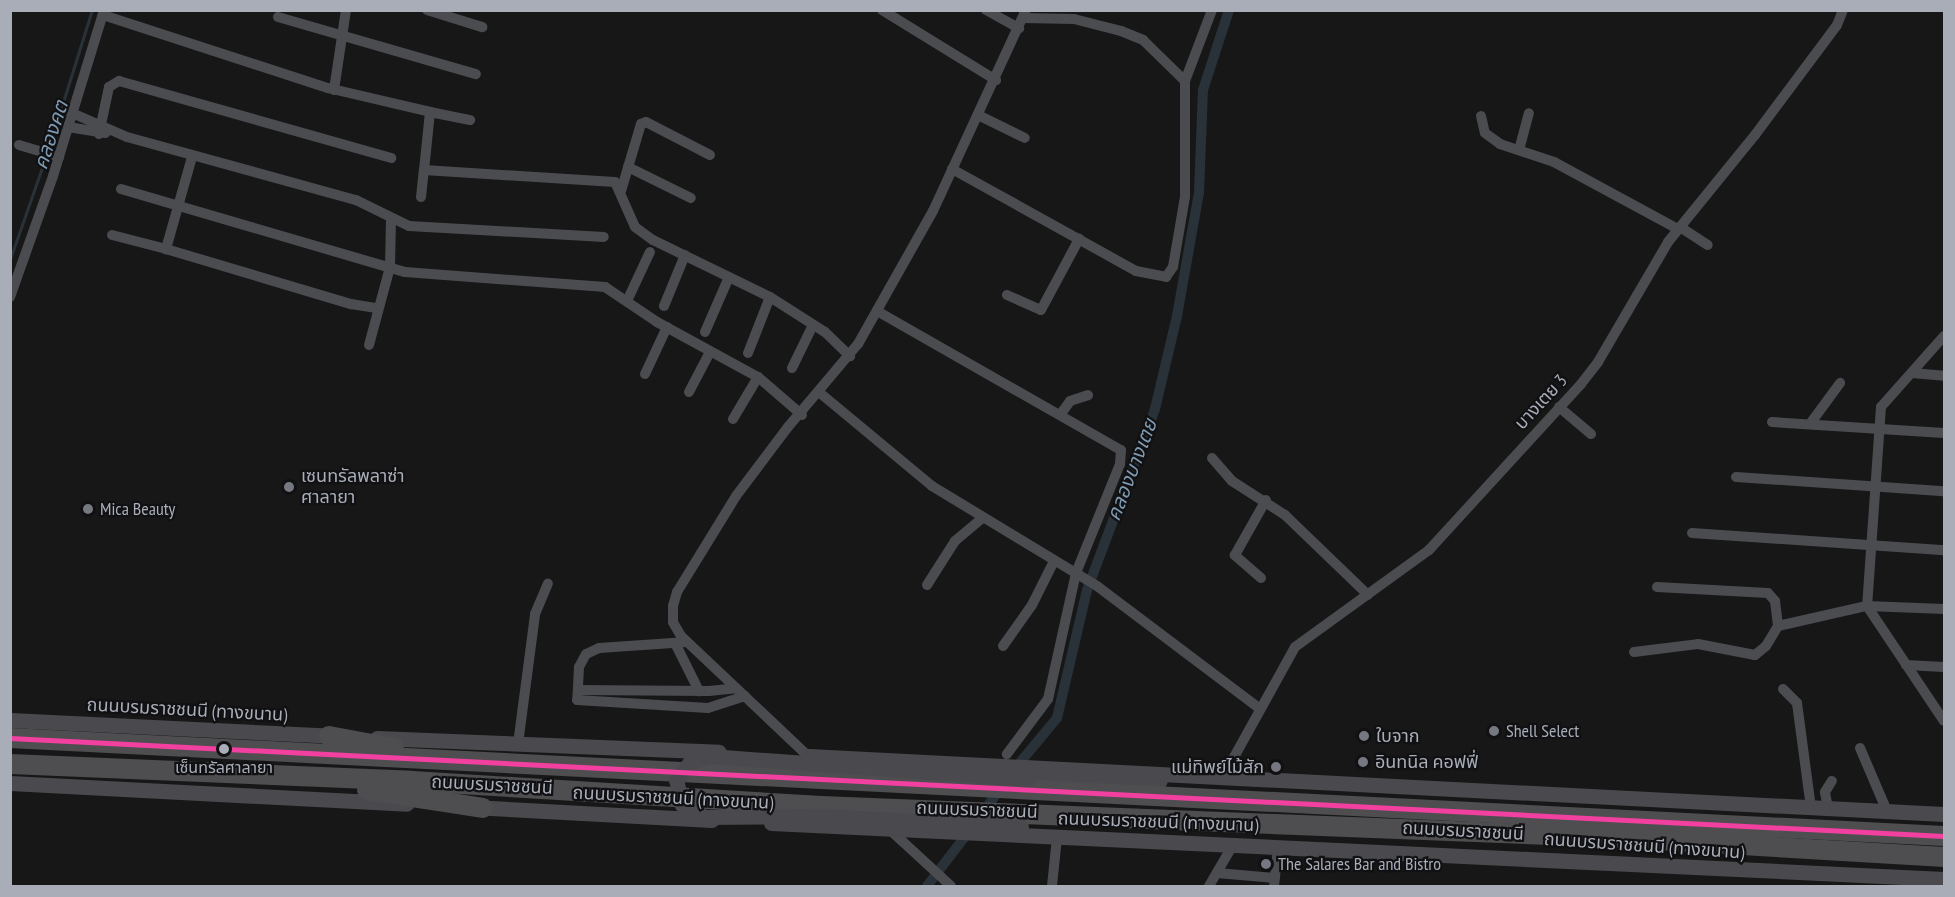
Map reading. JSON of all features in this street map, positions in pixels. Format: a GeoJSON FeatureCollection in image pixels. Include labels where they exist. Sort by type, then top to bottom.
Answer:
{"type":"FeatureCollection","features":[{"type":"Feature","properties":{"kind":"highway"},"geometry":{"type":"LineString","coordinates":[[329,736],[465,761]]}},
{"type":"Feature","properties":{"kind":"highway","name":"ถนนบรมราชชนนี"},"geometry":{"type":"LineString","coordinates":[[10,738],[978,788],[1029,778],[1944,836]]}},
{"type":"Feature","properties":{"kind":"highway","name":"ถนนบรมราชชนนี"},"geometry":{"type":"LineString","coordinates":[[10,764],[282,777],[423,781],[821,806],[960,809],[1019,819],[1944,857]]}},
{"type":"Feature","properties":{"kind":"highway"},"geometry":{"type":"LineString","coordinates":[[282,777],[483,808]]}},
{"type":"Feature","properties":{"kind":"main road","name":"ถนนบรมราชชนนี (ทางขนาน)"},"geometry":{"type":"LineString","coordinates":[[10,720],[329,736],[992,763],[1029,778]]}},
{"type":"Feature","properties":{"kind":"main road"},"geometry":{"type":"LineString","coordinates":[[1238,845],[1172,835],[1019,819],[705,817],[682,805],[676,780],[690,762],[709,756],[819,767],[1129,784],[1218,776],[1944,814]]}},
{"type":"Feature","properties":{"kind":"main road","name":"ถนนบรมราชชนนี (ทางขนาน)"},"geometry":{"type":"LineString","coordinates":[[10,783],[1057,838],[1944,879]]}},
{"type":"Feature","properties":{"kind":"street"},"geometry":{"type":"LineString","coordinates":[[334,90],[346,10]]}},
{"type":"Feature","properties":{"kind":"street"},"geometry":{"type":"LineString","coordinates":[[427,10],[482,27]]}},
{"type":"Feature","properties":{"kind":"street"},"geometry":{"type":"LineString","coordinates":[[882,10],[996,80]]}},
{"type":"Feature","properties":{"kind":"street"},"geometry":{"type":"LineString","coordinates":[[986,10],[1023,19],[1074,20],[1121,31],[1143,40],[1185,81]]}},
{"type":"Feature","properties":{"kind":"street"},"geometry":{"type":"LineString","coordinates":[[952,169],[1136,271],[1158,278],[1170,274],[1188,173],[1183,97],[1185,81],[1212,10]]}},
{"type":"Feature","properties":{"kind":"street","name":"บางเตย 3"},"geometry":{"type":"LineString","coordinates":[[1218,776],[1299,642],[1429,550],[1598,362],[1679,228],[1755,135],[1838,25],[1843,10]]}},
{"type":"Feature","properties":{"kind":"street"},"geometry":{"type":"LineString","coordinates":[[10,297],[17,260],[68,127],[103,13],[334,90],[470,120]]}},
{"type":"Feature","properties":{"kind":"street"},"geometry":{"type":"LineString","coordinates":[[278,17],[476,74]]}},
{"type":"Feature","properties":{"kind":"street"},"geometry":{"type":"LineString","coordinates":[[808,756],[687,642],[673,621],[677,592],[731,503],[788,427],[802,415],[850,356],[877,311],[952,169],[1023,19]]}},
{"type":"Feature","properties":{"kind":"street"},"geometry":{"type":"LineString","coordinates":[[101,129],[110,87],[119,81],[391,158]]}},
{"type":"Feature","properties":{"kind":"street"},"geometry":{"type":"LineString","coordinates":[[421,197],[430,112]]}},
{"type":"Feature","properties":{"kind":"street"},"geometry":{"type":"LineString","coordinates":[[1519,150],[1529,113]]}},
{"type":"Feature","properties":{"kind":"street"},"geometry":{"type":"LineString","coordinates":[[72,114],[101,129]]}},
{"type":"Feature","properties":{"kind":"street"},"geometry":{"type":"LineString","coordinates":[[978,115],[1025,138]]}},
{"type":"Feature","properties":{"kind":"street"},"geometry":{"type":"LineString","coordinates":[[1481,116],[1490,138],[1554,162],[1708,245]]}},
{"type":"Feature","properties":{"kind":"street"},"geometry":{"type":"LineString","coordinates":[[621,191],[641,124],[646,122],[710,155]]}},
{"type":"Feature","properties":{"kind":"street"},"geometry":{"type":"LineString","coordinates":[[68,127],[101,129],[192,157],[356,200],[409,226],[604,237]]}},
{"type":"Feature","properties":{"kind":"street"},"geometry":{"type":"LineString","coordinates":[[19,144],[56,156]]}},
{"type":"Feature","properties":{"kind":"street"},"geometry":{"type":"LineString","coordinates":[[166,249],[192,157]]}},
{"type":"Feature","properties":{"kind":"street"},"geometry":{"type":"LineString","coordinates":[[628,167],[691,198]]}},
{"type":"Feature","properties":{"kind":"street"},"geometry":{"type":"LineString","coordinates":[[424,170],[606,179],[615,182],[621,191],[635,227],[685,255],[770,297],[813,325],[850,356]]}},
{"type":"Feature","properties":{"kind":"street"},"geometry":{"type":"LineString","coordinates":[[121,189],[405,272],[598,286],[758,378],[802,415]]}},
{"type":"Feature","properties":{"kind":"street"},"geometry":{"type":"LineString","coordinates":[[369,345],[376,308],[390,267],[391,218]]}},
{"type":"Feature","properties":{"kind":"street"},"geometry":{"type":"LineString","coordinates":[[112,235],[351,304],[376,308]]}},
{"type":"Feature","properties":{"kind":"street"},"geometry":{"type":"LineString","coordinates":[[1007,295],[1041,310],[1079,239]]}},
{"type":"Feature","properties":{"kind":"street"},"geometry":{"type":"LineString","coordinates":[[627,301],[650,252]]}},
{"type":"Feature","properties":{"kind":"street"},"geometry":{"type":"LineString","coordinates":[[664,306],[685,255]]}},
{"type":"Feature","properties":{"kind":"street"},"geometry":{"type":"LineString","coordinates":[[705,332],[729,277]]}},
{"type":"Feature","properties":{"kind":"street"},"geometry":{"type":"LineString","coordinates":[[748,353],[770,297]]}},
{"type":"Feature","properties":{"kind":"street"},"geometry":{"type":"LineString","coordinates":[[877,311],[1121,450],[1120,464],[1079,575],[1048,699],[1006,754]]}},
{"type":"Feature","properties":{"kind":"street"},"geometry":{"type":"LineString","coordinates":[[792,368],[813,325]]}},
{"type":"Feature","properties":{"kind":"street"},"geometry":{"type":"LineString","coordinates":[[645,374],[667,327]]}},
{"type":"Feature","properties":{"kind":"street"},"geometry":{"type":"LineString","coordinates":[[1944,336],[1912,373],[1885,399],[1874,487],[1867,606],[1944,721]]}},
{"type":"Feature","properties":{"kind":"street"},"geometry":{"type":"LineString","coordinates":[[689,392],[710,352]]}},
{"type":"Feature","properties":{"kind":"street"},"geometry":{"type":"LineString","coordinates":[[1912,373],[1944,376]]}},
{"type":"Feature","properties":{"kind":"street"},"geometry":{"type":"LineString","coordinates":[[733,419],[758,378]]}},
{"type":"Feature","properties":{"kind":"street"},"geometry":{"type":"LineString","coordinates":[[1810,424],[1840,383]]}},
{"type":"Feature","properties":{"kind":"street"},"geometry":{"type":"LineString","coordinates":[[820,393],[932,486],[1097,586],[1260,709]]}},
{"type":"Feature","properties":{"kind":"street"},"geometry":{"type":"LineString","coordinates":[[1060,415],[1070,400],[1088,395]]}},
{"type":"Feature","properties":{"kind":"street"},"geometry":{"type":"LineString","coordinates":[[1559,407],[1591,434]]}},
{"type":"Feature","properties":{"kind":"street"},"geometry":{"type":"LineString","coordinates":[[1772,422],[1944,433]]}},
{"type":"Feature","properties":{"kind":"street"},"geometry":{"type":"LineString","coordinates":[[1212,458],[1232,481],[1266,500],[1368,595]]}},
{"type":"Feature","properties":{"kind":"street"},"geometry":{"type":"LineString","coordinates":[[1736,477],[1944,492]]}},
{"type":"Feature","properties":{"kind":"street"},"geometry":{"type":"LineString","coordinates":[[1261,578],[1234,555],[1266,500]]}},
{"type":"Feature","properties":{"kind":"street"},"geometry":{"type":"LineString","coordinates":[[927,585],[955,542],[982,518]]}},
{"type":"Feature","properties":{"kind":"street"},"geometry":{"type":"LineString","coordinates":[[1692,533],[1944,550]]}},
{"type":"Feature","properties":{"kind":"street"},"geometry":{"type":"LineString","coordinates":[[1003,646],[1032,605],[1054,561]]}},
{"type":"Feature","properties":{"kind":"street"},"geometry":{"type":"LineString","coordinates":[[518,744],[535,614],[548,584]]}},
{"type":"Feature","properties":{"kind":"street"},"geometry":{"type":"LineString","coordinates":[[1634,652],[1698,644],[1755,655],[1766,646],[1778,626],[1774,601],[1768,592],[1657,587]]}},
{"type":"Feature","properties":{"kind":"street"},"geometry":{"type":"LineString","coordinates":[[1778,626],[1867,606],[1944,609]]}},
{"type":"Feature","properties":{"kind":"street"},"geometry":{"type":"LineString","coordinates":[[687,642],[591,651],[579,667],[580,701],[708,708],[745,696]]}},
{"type":"Feature","properties":{"kind":"street"},"geometry":{"type":"LineString","coordinates":[[675,643],[699,691]]}},
{"type":"Feature","properties":{"kind":"street"},"geometry":{"type":"LineString","coordinates":[[1906,665],[1944,667]]}},
{"type":"Feature","properties":{"kind":"street"},"geometry":{"type":"LineString","coordinates":[[578,690],[699,691],[736,688]]}},
{"type":"Feature","properties":{"kind":"street"},"geometry":{"type":"LineString","coordinates":[[1783,689],[1797,703],[1811,808]]}},
{"type":"Feature","properties":{"kind":"street"},"geometry":{"type":"LineString","coordinates":[[643,705],[644,691]]}},
{"type":"Feature","properties":{"kind":"street"},"geometry":{"type":"LineString","coordinates":[[1860,747],[1887,812]]}},
{"type":"Feature","properties":{"kind":"street"},"geometry":{"type":"LineString","coordinates":[[1828,808],[1826,792],[1832,781]]}},
{"type":"Feature","properties":{"kind":"street"},"geometry":{"type":"LineString","coordinates":[[889,829],[948,883]]}},
{"type":"Feature","properties":{"kind":"street"},"geometry":{"type":"LineString","coordinates":[[1052,886],[1057,838]]}},
{"type":"Feature","properties":{"kind":"street"},"geometry":{"type":"LineString","coordinates":[[1209,886],[1238,845]]}},
{"type":"Feature","properties":{"kind":"street"},"geometry":{"type":"LineString","coordinates":[[1217,873],[1274,882],[1278,847]]}},
{"type":"Feature","properties":{"kind":"waterway","name":"คลองคต"},"geometry":{"type":"LineString","coordinates":[[48,150],[92,10]]}},
{"type":"Feature","properties":{"kind":"waterway","name":"คลองบางเตย"},"geometry":{"type":"LineString","coordinates":[[1013,771],[1057,718],[1087,590],[1155,409],[1177,316],[1199,193],[1203,90],[1229,10]]}},
{"type":"Feature","properties":{"kind":"waterway","name":"คลองคต"},"geometry":{"type":"LineString","coordinates":[[10,259],[46,156]]}},
{"type":"Feature","properties":{"kind":"waterway","name":"คลองบางเตย"},"geometry":{"type":"LineString","coordinates":[[981,815],[1002,786]]}},
{"type":"Feature","properties":{"kind":"waterway","name":"คลองบางเตย"},"geometry":{"type":"LineString","coordinates":[[927,886],[970,830]]}},
{"type":"Feature","properties":{"kind":"transit line"},"geometry":{"type":"LineString","coordinates":[[10,738],[1944,836]]}},
{"type":"Feature","properties":{"kind":"place","name":"เซนทรัลพลาซ่า ศาลายา"},"geometry":{"type":"Point","coordinates":[289,487]}},
{"type":"Feature","properties":{"kind":"place","name":"Mica Beauty"},"geometry":{"type":"Point","coordinates":[88,509]}},
{"type":"Feature","properties":{"kind":"place","name":"Shell Select"},"geometry":{"type":"Point","coordinates":[1494,731]}},
{"type":"Feature","properties":{"kind":"place","name":"ใบจาก"},"geometry":{"type":"Point","coordinates":[1364,736]}},
{"type":"Feature","properties":{"kind":"place","name":"เซ็นทรัลศาลายา"},"geometry":{"type":"Point","coordinates":[224,749]}},
{"type":"Feature","properties":{"kind":"place","name":"อินทนิล คอฟฟี่"},"geometry":{"type":"Point","coordinates":[1363,762]}},
{"type":"Feature","properties":{"kind":"place","name":"แม่ทิพย์ไม้สัก"},"geometry":{"type":"Point","coordinates":[1276,767]}},
{"type":"Feature","properties":{"kind":"place","name":"The Salares Bar and Bistro"},"geometry":{"type":"Point","coordinates":[1266,864]}}]}
